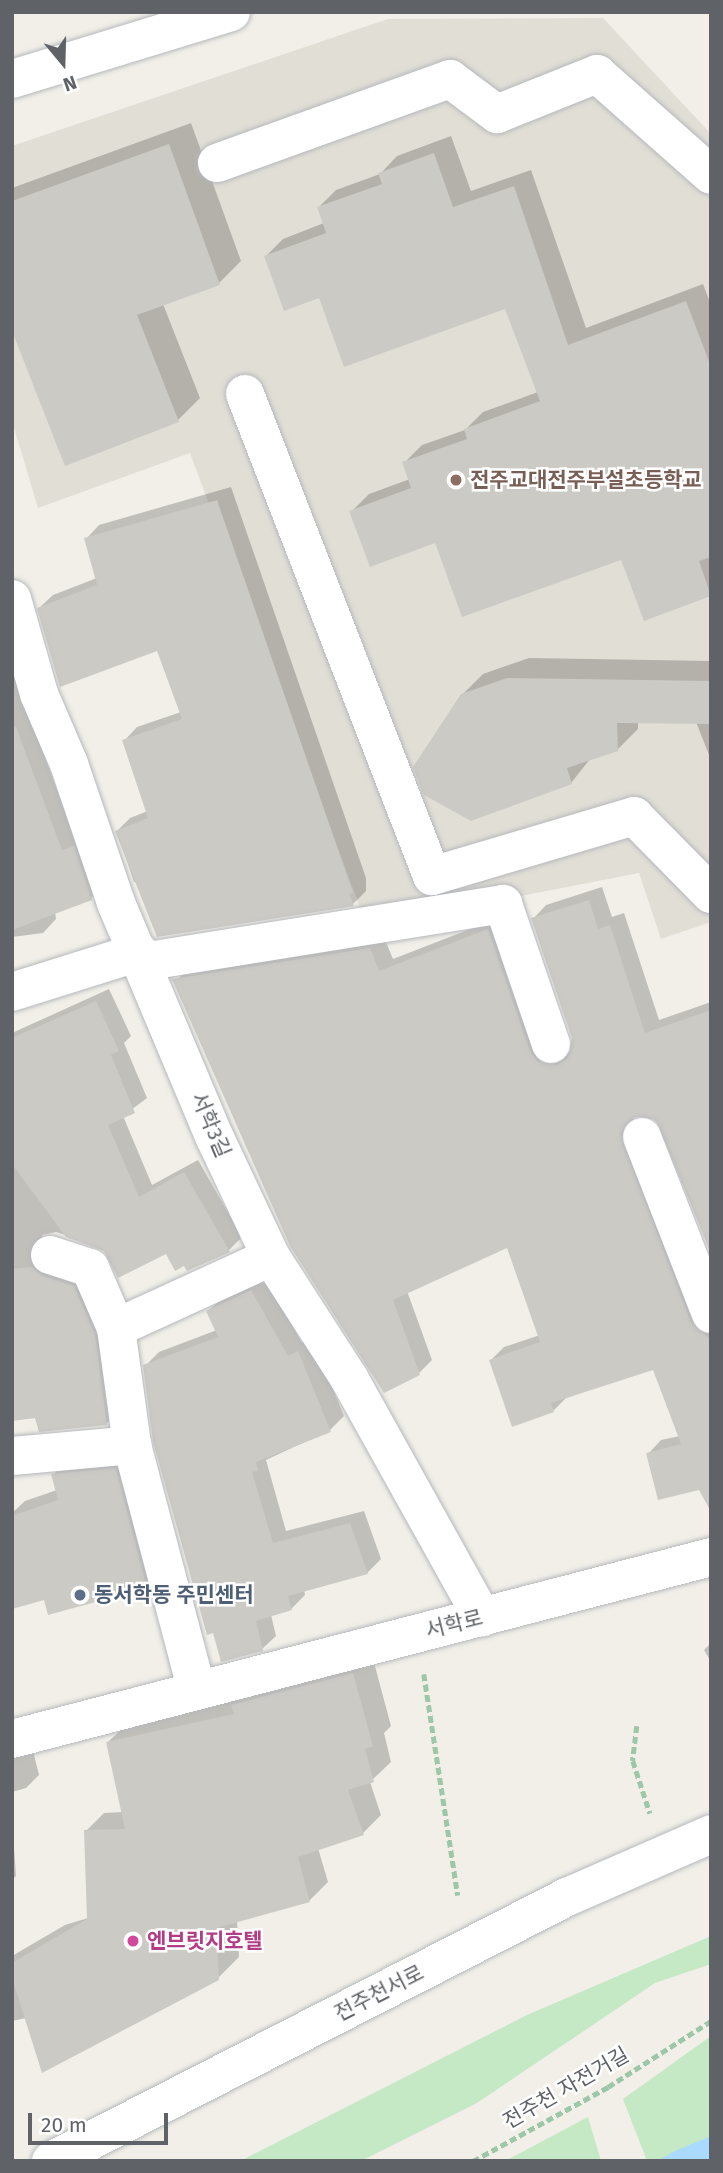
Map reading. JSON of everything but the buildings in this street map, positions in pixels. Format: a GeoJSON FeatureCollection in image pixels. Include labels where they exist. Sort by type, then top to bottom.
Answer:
{"type":"FeatureCollection","features":[{"type":"Feature","properties":{"kind":"street"},"geometry":{"type":"LineString","coordinates":[[12,79],[231,12]]}},
{"type":"Feature","properties":{"kind":"street"},"geometry":{"type":"LineString","coordinates":[[217,163],[450,79],[497,114],[597,74],[711,175]]}},
{"type":"Feature","properties":{"kind":"street"},"geometry":{"type":"LineString","coordinates":[[245,394],[432,876],[634,816],[711,894]]}},
{"type":"Feature","properties":{"kind":"street","name":"서학3길"},"geometry":{"type":"LineString","coordinates":[[12,599],[19,643],[38,694],[215,1138],[271,1257],[349,1378],[482,1616]]}},
{"type":"Feature","properties":{"kind":"street"},"geometry":{"type":"LineString","coordinates":[[12,992],[141,957],[503,904],[551,1044]]}},
{"type":"Feature","properties":{"kind":"street"},"geometry":{"type":"LineString","coordinates":[[642,1138],[711,1314]]}},
{"type":"Feature","properties":{"kind":"street"},"geometry":{"type":"LineString","coordinates":[[50,1255],[90,1268],[116,1328],[132,1445],[197,1691]]}},
{"type":"Feature","properties":{"kind":"street"},"geometry":{"type":"LineString","coordinates":[[116,1328],[271,1257]]}},
{"type":"Feature","properties":{"kind":"street"},"geometry":{"type":"LineString","coordinates":[[12,1456],[132,1445]]}},
{"type":"Feature","properties":{"kind":"street","name":"서학로"},"geometry":{"type":"LineString","coordinates":[[13,1734],[197,1691],[711,1557]]}},
{"type":"Feature","properties":{"kind":"street","name":"전주천서로"},"geometry":{"type":"LineString","coordinates":[[51,2161],[567,1897],[711,1834]]}},
{"type":"Feature","properties":{"kind":"path"},"geometry":{"type":"LineString","coordinates":[[418,1633],[458,1895]]}},
{"type":"Feature","properties":{"kind":"path"},"geometry":{"type":"LineString","coordinates":[[637,1726],[633,1761],[664,1854]]}},
{"type":"Feature","properties":{"kind":"path","name":"전주천 자전거길"},"geometry":{"type":"LineString","coordinates":[[473,2161],[608,2087],[711,2021]]}},
{"type":"Feature","properties":{"kind":"shaded area","name":"전주교대전주부설초등학교"},"geometry":{"type":"Polygon","coordinates":[[[603,18],[711,134],[711,922],[661,939],[639,873],[367,926],[190,453],[38,508],[12,421],[12,146],[388,19],[603,18]]]}},
{"type":"Feature","properties":{"kind":"green space"},"geometry":{"type":"Polygon","coordinates":[[[711,1936],[711,1964],[655,1983],[477,2103],[361,2161],[240,2161],[527,2015],[711,1936]]]}},
{"type":"Feature","properties":{"kind":"green space"},"geometry":{"type":"Polygon","coordinates":[[[711,2036],[711,2136],[657,2161],[647,2161],[623,2099],[711,2036]]]}},
{"type":"Feature","properties":{"kind":"green space"},"geometry":{"type":"Polygon","coordinates":[[[588,2117],[601,2161],[505,2161],[588,2117]]]}},
{"type":"Feature","properties":{"kind":"water"},"geometry":{"type":"Polygon","coordinates":[[[711,2136],[711,2161],[657,2161],[675,2151],[711,2136]]]}},
{"type":"Feature","properties":{"kind":"place","name":"전주교대전주부설초등학교"},"geometry":{"type":"Point","coordinates":[456,480]}},
{"type":"Feature","properties":{"kind":"place","name":"동서학동 주민센터"},"geometry":{"type":"Point","coordinates":[80,1595]}},
{"type":"Feature","properties":{"kind":"place","name":"엔브릿지호텔"},"geometry":{"type":"Point","coordinates":[133,1941]}}]}
